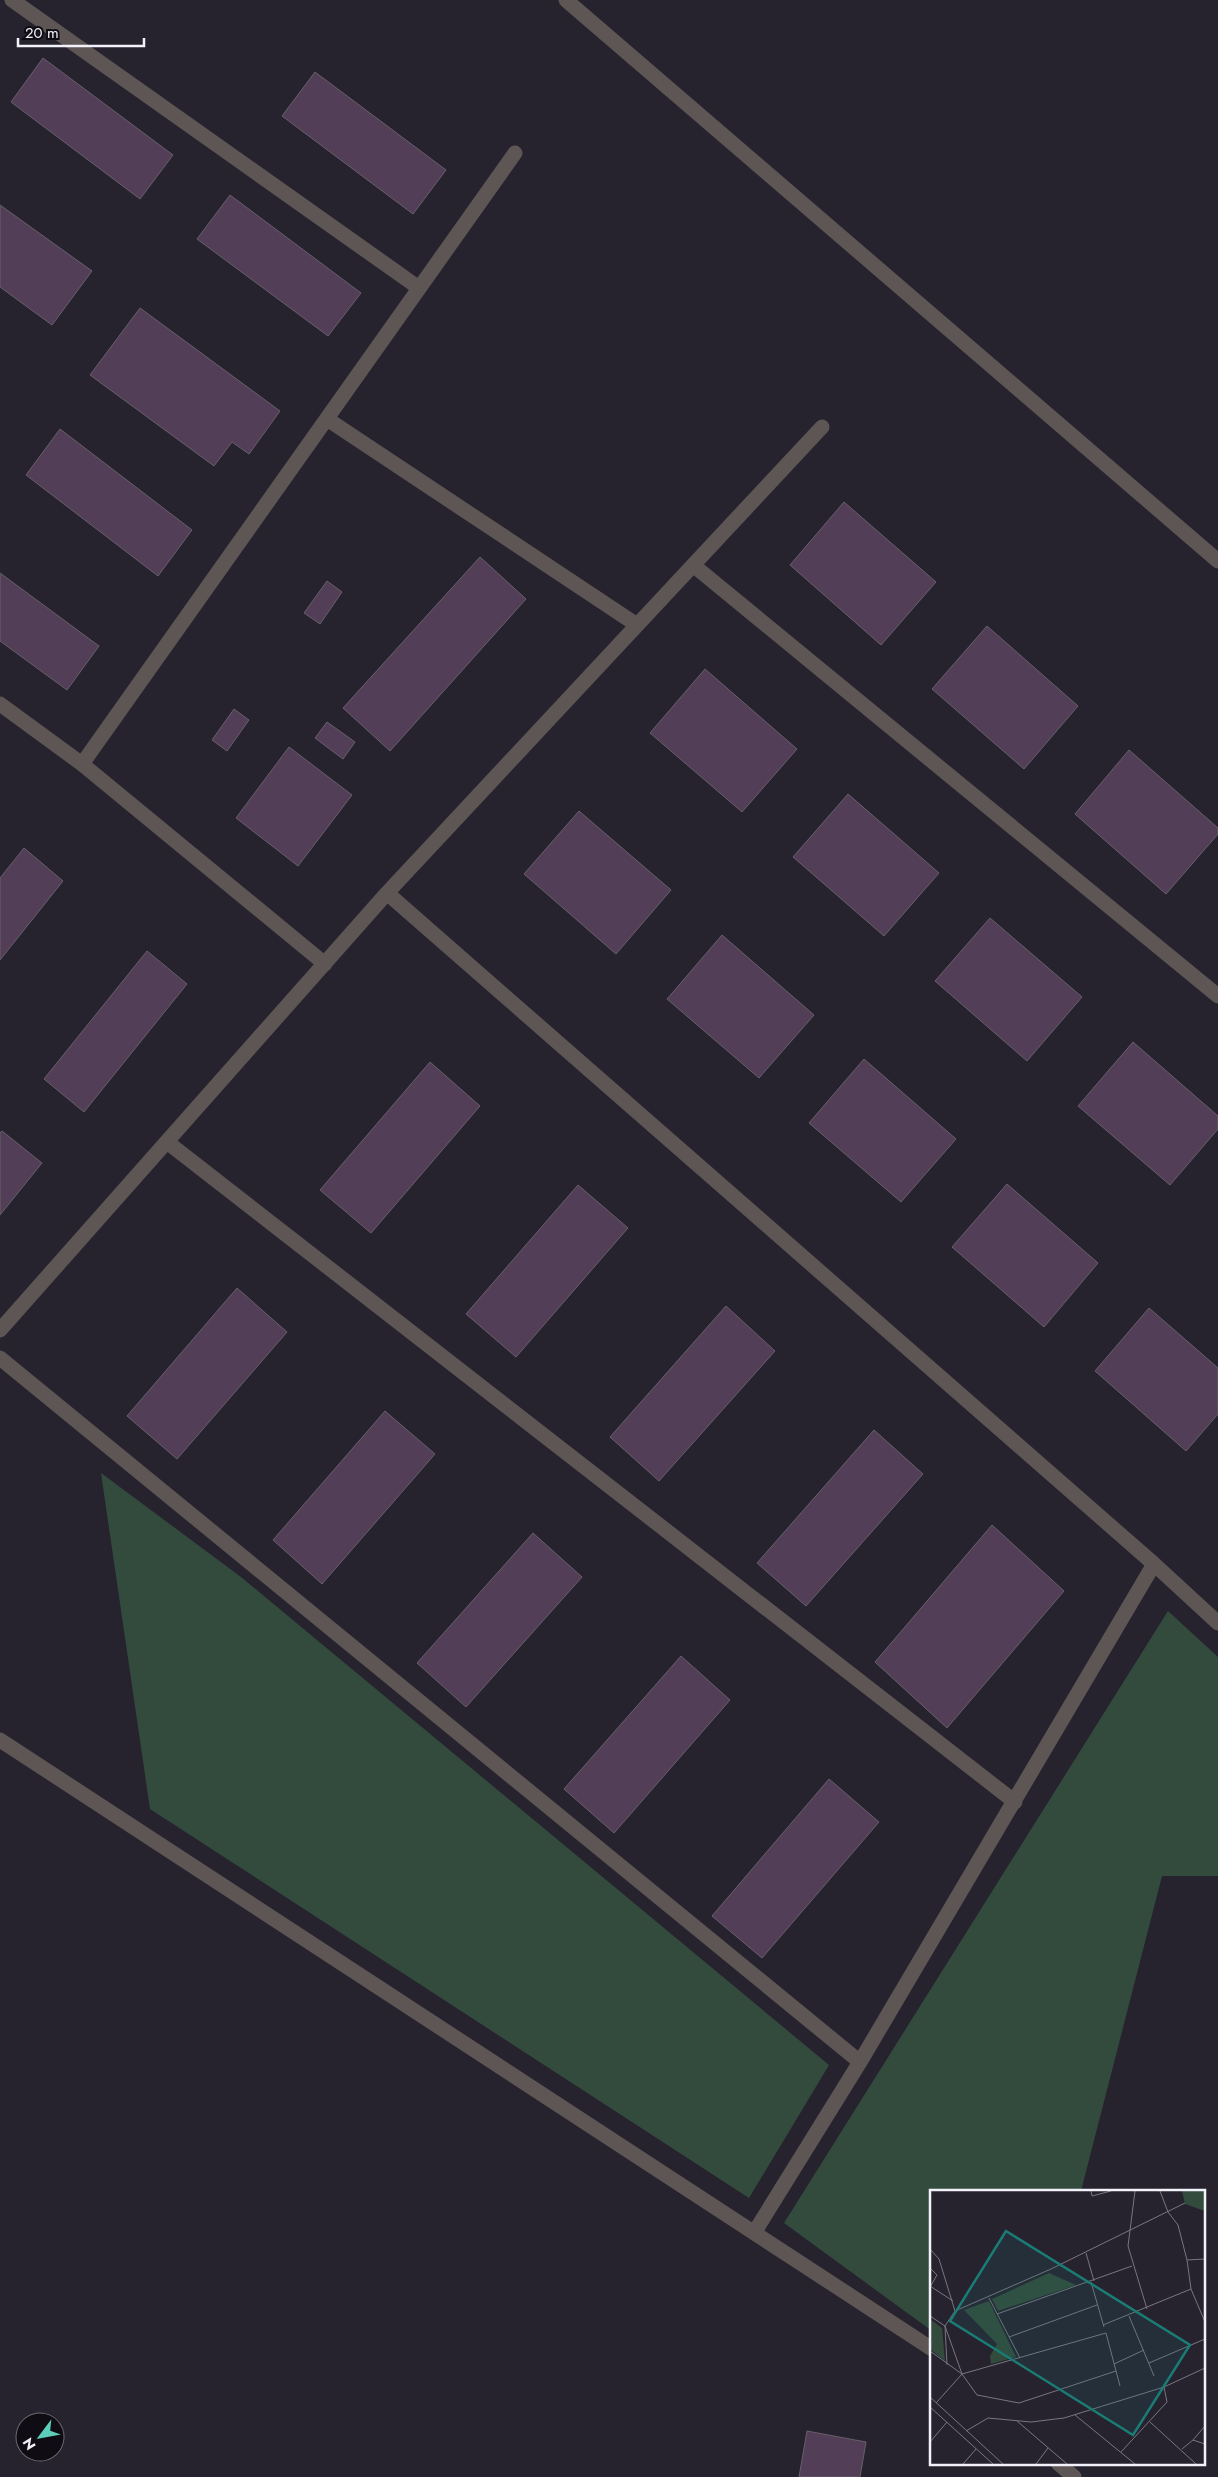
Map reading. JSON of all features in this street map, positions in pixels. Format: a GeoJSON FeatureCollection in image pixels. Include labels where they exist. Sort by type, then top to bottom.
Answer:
{"type":"FeatureCollection","features":[{"type":"Feature","properties":{"kind":"street"},"geometry":{"type":"LineString","coordinates":[[12,0],[420,288]]}},
{"type":"Feature","properties":{"kind":"street"},"geometry":{"type":"LineString","coordinates":[[566,0],[1218,561]]}},
{"type":"Feature","properties":{"kind":"street"},"geometry":{"type":"LineString","coordinates":[[82,764],[515,153]]}},
{"type":"Feature","properties":{"kind":"street"},"geometry":{"type":"LineString","coordinates":[[327,419],[637,625]]}},
{"type":"Feature","properties":{"kind":"street"},"geometry":{"type":"LineString","coordinates":[[0,1330],[387,892],[822,427]]}},
{"type":"Feature","properties":{"kind":"street"},"geometry":{"type":"LineString","coordinates":[[693,565],[1218,996]]}},
{"type":"Feature","properties":{"kind":"street"},"geometry":{"type":"LineString","coordinates":[[0,704],[82,764],[324,964]]}},
{"type":"Feature","properties":{"kind":"street"},"geometry":{"type":"LineString","coordinates":[[387,892],[1154,1564],[1218,1623]]}},
{"type":"Feature","properties":{"kind":"street"},"geometry":{"type":"LineString","coordinates":[[168,1142],[1015,1802]]}},
{"type":"Feature","properties":{"kind":"street"},"geometry":{"type":"LineString","coordinates":[[0,1358],[860,2062]]}},
{"type":"Feature","properties":{"kind":"street"},"geometry":{"type":"LineString","coordinates":[[754,2233],[860,2062],[1154,1564]]}},
{"type":"Feature","properties":{"kind":"street"},"geometry":{"type":"LineString","coordinates":[[0,1740],[930,2348]]}},
{"type":"Feature","properties":{"kind":"street"},"geometry":{"type":"LineString","coordinates":[[1059,2464],[1074,2477]]}},
{"type":"Feature","properties":{"kind":"green space"},"geometry":{"type":"Polygon","coordinates":[[[101,1473],[241,1577],[829,2065],[749,2198],[150,1809],[101,1473]]]}},
{"type":"Feature","properties":{"kind":"green space"},"geometry":{"type":"Polygon","coordinates":[[[1168,1611],[1218,1657],[1218,1876],[1162,1876],[1081,2190],[930,2190],[930,2330],[784,2223],[1168,1611]]]}},
{"type":"Feature","properties":{"kind":"building"},"geometry":{"type":"Polygon","coordinates":[[[43,58],[173,155],[140,199],[11,102],[43,58]]]}},
{"type":"Feature","properties":{"kind":"building"},"geometry":{"type":"Polygon","coordinates":[[[315,72],[446,170],[413,214],[282,116],[315,72]]]}},
{"type":"Feature","properties":{"kind":"building"},"geometry":{"type":"Polygon","coordinates":[[[230,195],[361,293],[328,336],[197,239],[230,195]]]}},
{"type":"Feature","properties":{"kind":"building"},"geometry":{"type":"Polygon","coordinates":[[[0,205],[92,271],[52,325],[0,287],[0,205]]]}},
{"type":"Feature","properties":{"kind":"building"},"geometry":{"type":"Polygon","coordinates":[[[140,308],[280,411],[249,454],[232,442],[214,466],[90,375],[140,308]]]}},
{"type":"Feature","properties":{"kind":"building"},"geometry":{"type":"Polygon","coordinates":[[[60,429],[192,530],[158,576],[26,475],[60,429]]]}},
{"type":"Feature","properties":{"kind":"building"},"geometry":{"type":"Polygon","coordinates":[[[844,502],[936,582],[881,645],[790,565],[844,502]]]}},
{"type":"Feature","properties":{"kind":"building"},"geometry":{"type":"Polygon","coordinates":[[[480,557],[526,599],[390,751],[343,708],[480,557]]]}},
{"type":"Feature","properties":{"kind":"building"},"geometry":{"type":"Polygon","coordinates":[[[0,573],[99,646],[67,690],[0,641],[0,573]]]}},
{"type":"Feature","properties":{"kind":"building"},"geometry":{"type":"Polygon","coordinates":[[[327,581],[342,592],[320,624],[304,613],[327,581]]]}},
{"type":"Feature","properties":{"kind":"building"},"geometry":{"type":"Polygon","coordinates":[[[987,626],[1078,706],[1024,769],[932,689],[987,626]]]}},
{"type":"Feature","properties":{"kind":"building"},"geometry":{"type":"Polygon","coordinates":[[[705,669],[797,749],[742,812],[650,733],[705,669]]]}},
{"type":"Feature","properties":{"kind":"building"},"geometry":{"type":"Polygon","coordinates":[[[234,709],[249,720],[227,751],[212,740],[234,709]]]}},
{"type":"Feature","properties":{"kind":"building"},"geometry":{"type":"Polygon","coordinates":[[[327,722],[355,742],[343,759],[315,738],[327,722]]]}},
{"type":"Feature","properties":{"kind":"building"},"geometry":{"type":"Polygon","coordinates":[[[289,747],[352,795],[298,866],[236,818],[289,747]]]}},
{"type":"Feature","properties":{"kind":"building"},"geometry":{"type":"Polygon","coordinates":[[[1129,750],[1218,828],[1218,834],[1166,894],[1075,814],[1129,750]]]}},
{"type":"Feature","properties":{"kind":"building"},"geometry":{"type":"Polygon","coordinates":[[[848,794],[939,873],[884,936],[793,857],[848,794]]]}},
{"type":"Feature","properties":{"kind":"building"},"geometry":{"type":"Polygon","coordinates":[[[579,811],[671,890],[616,954],[524,874],[579,811]]]}},
{"type":"Feature","properties":{"kind":"building"},"geometry":{"type":"Polygon","coordinates":[[[24,848],[63,881],[0,960],[0,878],[24,848]]]}},
{"type":"Feature","properties":{"kind":"building"},"geometry":{"type":"Polygon","coordinates":[[[990,918],[1082,997],[1027,1061],[935,981],[990,918]]]}},
{"type":"Feature","properties":{"kind":"building"},"geometry":{"type":"Polygon","coordinates":[[[722,935],[814,1015],[759,1078],[667,999],[722,935]]]}},
{"type":"Feature","properties":{"kind":"building"},"geometry":{"type":"Polygon","coordinates":[[[147,951],[187,984],[84,1112],[44,1079],[147,951]]]}},
{"type":"Feature","properties":{"kind":"building"},"geometry":{"type":"Polygon","coordinates":[[[1133,1042],[1218,1116],[1218,1129],[1170,1185],[1078,1106],[1133,1042]]]}},
{"type":"Feature","properties":{"kind":"building"},"geometry":{"type":"Polygon","coordinates":[[[864,1059],[956,1139],[901,1202],[809,1123],[864,1059]]]}},
{"type":"Feature","properties":{"kind":"building"},"geometry":{"type":"Polygon","coordinates":[[[430,1062],[480,1106],[371,1233],[320,1190],[430,1062]]]}},
{"type":"Feature","properties":{"kind":"building"},"geometry":{"type":"Polygon","coordinates":[[[2,1131],[42,1163],[0,1215],[0,1133],[2,1131]]]}},
{"type":"Feature","properties":{"kind":"building"},"geometry":{"type":"Polygon","coordinates":[[[1007,1184],[1098,1263],[1044,1327],[952,1247],[1007,1184]]]}},
{"type":"Feature","properties":{"kind":"building"},"geometry":{"type":"Polygon","coordinates":[[[578,1185],[628,1228],[516,1357],[466,1314],[578,1185]]]}},
{"type":"Feature","properties":{"kind":"building"},"geometry":{"type":"Polygon","coordinates":[[[237,1288],[287,1332],[177,1459],[127,1416],[237,1288]]]}},
{"type":"Feature","properties":{"kind":"building"},"geometry":{"type":"Polygon","coordinates":[[[726,1306],[775,1351],[659,1481],[610,1437],[726,1306]]]}},
{"type":"Feature","properties":{"kind":"building"},"geometry":{"type":"Polygon","coordinates":[[[1149,1308],[1218,1368],[1218,1414],[1186,1451],[1095,1371],[1149,1308]]]}},
{"type":"Feature","properties":{"kind":"building"},"geometry":{"type":"Polygon","coordinates":[[[385,1411],[435,1454],[322,1584],[273,1540],[385,1411]]]}},
{"type":"Feature","properties":{"kind":"building"},"geometry":{"type":"Polygon","coordinates":[[[874,1430],[923,1474],[806,1606],[757,1563],[874,1430]]]}},
{"type":"Feature","properties":{"kind":"building"},"geometry":{"type":"Polygon","coordinates":[[[992,1525],[1064,1591],[947,1728],[875,1662],[992,1525]]]}},
{"type":"Feature","properties":{"kind":"building"},"geometry":{"type":"Polygon","coordinates":[[[533,1533],[582,1577],[466,1707],[417,1663],[533,1533]]]}},
{"type":"Feature","properties":{"kind":"building"},"geometry":{"type":"Polygon","coordinates":[[[681,1656],[730,1700],[614,1833],[564,1789],[681,1656]]]}},
{"type":"Feature","properties":{"kind":"building"},"geometry":{"type":"Polygon","coordinates":[[[829,1779],[879,1822],[762,1958],[712,1916],[829,1779]]]}},
{"type":"Feature","properties":{"kind":"building"},"geometry":{"type":"Polygon","coordinates":[[[807,2431],[866,2442],[860,2477],[799,2477],[807,2431]]]}}]}
